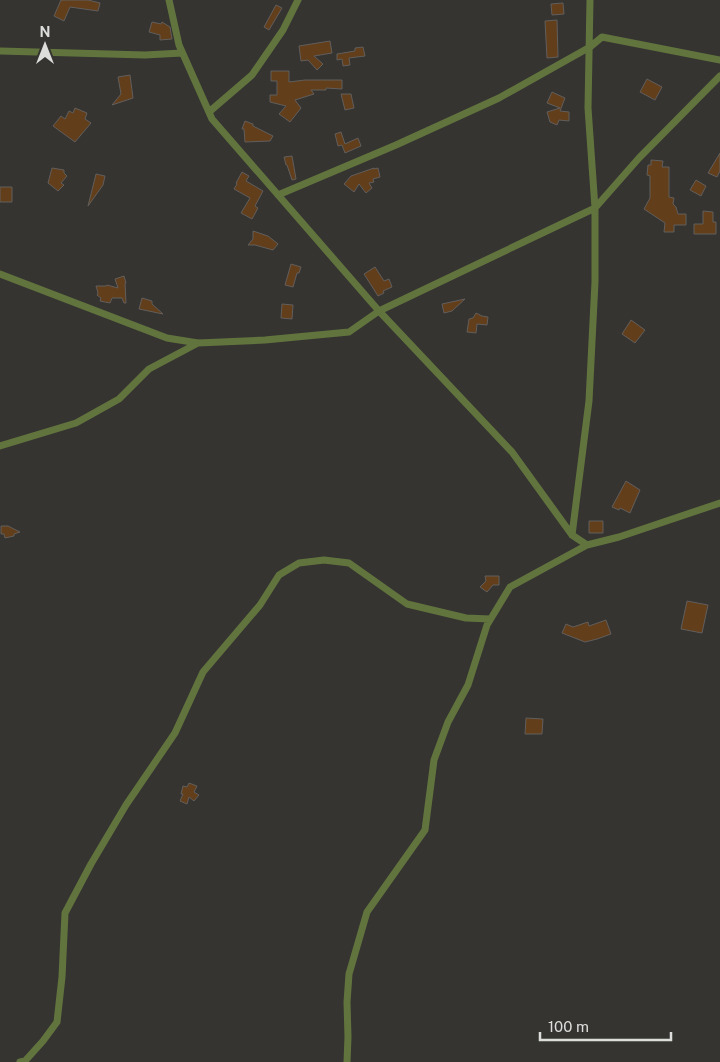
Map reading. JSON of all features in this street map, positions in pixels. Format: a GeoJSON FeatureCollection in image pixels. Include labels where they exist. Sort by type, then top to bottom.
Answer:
{"type":"FeatureCollection","features":[{"type":"Feature","properties":{"kind":"street"},"geometry":{"type":"LineString","coordinates":[[169,0],[178,45],[212,119],[379,311],[512,452],[572,535],[587,545]]}},
{"type":"Feature","properties":{"kind":"street"},"geometry":{"type":"LineString","coordinates":[[209,112],[252,75],[283,30],[298,0]]}},
{"type":"Feature","properties":{"kind":"street"},"geometry":{"type":"LineString","coordinates":[[572,535],[589,401],[595,282],[595,208],[588,108],[590,0]]}},
{"type":"Feature","properties":{"kind":"street"},"geometry":{"type":"LineString","coordinates":[[278,195],[396,145],[499,98],[590,47],[602,37],[720,60]]}},
{"type":"Feature","properties":{"kind":"street"},"geometry":{"type":"LineString","coordinates":[[0,52],[145,55],[182,53]]}},
{"type":"Feature","properties":{"kind":"street"},"geometry":{"type":"LineString","coordinates":[[0,274],[167,338],[198,343],[265,340],[349,332],[379,311],[595,208],[639,158],[720,76]]}},
{"type":"Feature","properties":{"kind":"street"},"geometry":{"type":"LineString","coordinates":[[0,446],[76,423],[120,399],[148,369],[198,343]]}},
{"type":"Feature","properties":{"kind":"street"},"geometry":{"type":"LineString","coordinates":[[347,1062],[347,1002],[350,974],[367,912],[425,830],[434,760],[448,722],[468,685],[487,625],[510,587],[587,545],[619,537],[720,503]]}},
{"type":"Feature","properties":{"kind":"street"},"geometry":{"type":"LineString","coordinates":[[20,1062],[25,1060],[43,1041],[57,1022],[63,968],[65,913],[91,864],[126,805],[175,733],[203,672],[260,604],[279,575],[300,563],[324,560],[349,563],[407,604],[466,618],[490,619]]}},
{"type":"Feature","properties":{"kind":"building"},"geometry":{"type":"Polygon","coordinates":[[[61,0],[88,0],[100,3],[98,11],[70,7],[64,21],[54,16],[61,0]]]}},
{"type":"Feature","properties":{"kind":"building"},"geometry":{"type":"Polygon","coordinates":[[[563,3],[564,14],[552,15],[551,4],[563,3]]]}},
{"type":"Feature","properties":{"kind":"building"},"geometry":{"type":"Polygon","coordinates":[[[276,5],[282,8],[269,30],[264,27],[276,5]]]}},
{"type":"Feature","properties":{"kind":"building"},"geometry":{"type":"Polygon","coordinates":[[[557,20],[558,57],[547,58],[545,21],[557,20]]]}},
{"type":"Feature","properties":{"kind":"building"},"geometry":{"type":"Polygon","coordinates":[[[152,22],[161,24],[162,22],[170,27],[172,39],[160,40],[160,35],[149,32],[152,22]]]}},
{"type":"Feature","properties":{"kind":"building"},"geometry":{"type":"Polygon","coordinates":[[[330,41],[332,53],[314,56],[323,64],[317,70],[308,60],[301,61],[299,46],[330,41]]]}},
{"type":"Feature","properties":{"kind":"building"},"geometry":{"type":"Polygon","coordinates":[[[363,47],[365,56],[349,58],[350,65],[343,66],[342,59],[337,60],[337,54],[355,51],[355,48],[363,47]]]}},
{"type":"Feature","properties":{"kind":"building"},"geometry":{"type":"Polygon","coordinates":[[[271,71],[289,71],[289,82],[342,80],[342,89],[326,88],[326,90],[311,90],[314,94],[295,100],[301,108],[290,122],[279,114],[286,106],[270,102],[270,95],[277,95],[277,81],[271,81],[271,71]]]}},
{"type":"Feature","properties":{"kind":"building"},"geometry":{"type":"Polygon","coordinates":[[[130,75],[133,98],[112,105],[121,94],[118,77],[130,75]]]}},
{"type":"Feature","properties":{"kind":"building"},"geometry":{"type":"Polygon","coordinates":[[[647,79],[662,87],[655,100],[640,92],[647,79]]]}},
{"type":"Feature","properties":{"kind":"building"},"geometry":{"type":"Polygon","coordinates":[[[552,92],[565,98],[560,111],[569,112],[569,121],[559,120],[557,125],[550,122],[547,112],[560,108],[547,103],[552,92]]]}},
{"type":"Feature","properties":{"kind":"building"},"geometry":{"type":"Polygon","coordinates":[[[341,94],[351,94],[354,108],[345,110],[341,94]]]}},
{"type":"Feature","properties":{"kind":"building"},"geometry":{"type":"Polygon","coordinates":[[[75,108],[87,113],[85,119],[91,123],[75,142],[53,126],[61,116],[65,119],[69,111],[73,113],[75,108]]]}},
{"type":"Feature","properties":{"kind":"building"},"geometry":{"type":"Polygon","coordinates":[[[245,121],[273,136],[270,141],[245,142],[244,129],[242,129],[245,121]]]}},
{"type":"Feature","properties":{"kind":"building"},"geometry":{"type":"Polygon","coordinates":[[[341,132],[345,144],[358,138],[361,146],[345,153],[342,145],[338,146],[335,134],[341,132]]]}},
{"type":"Feature","properties":{"kind":"building"},"geometry":{"type":"Polygon","coordinates":[[[720,153],[720,171],[717,177],[708,173],[720,153]]]}},
{"type":"Feature","properties":{"kind":"building"},"geometry":{"type":"Polygon","coordinates":[[[292,156],[296,179],[292,180],[284,157],[292,156]]]}},
{"type":"Feature","properties":{"kind":"building"},"geometry":{"type":"Polygon","coordinates":[[[651,160],[663,161],[662,167],[669,167],[669,197],[674,198],[673,204],[678,214],[686,214],[686,225],[674,225],[674,232],[664,232],[665,223],[644,209],[650,198],[650,176],[647,175],[648,165],[651,165],[651,160]]]}},
{"type":"Feature","properties":{"kind":"building"},"geometry":{"type":"Polygon","coordinates":[[[52,168],[64,170],[67,176],[61,183],[64,185],[58,191],[48,183],[52,168]]]}},
{"type":"Feature","properties":{"kind":"building"},"geometry":{"type":"Polygon","coordinates":[[[378,168],[380,177],[373,179],[374,182],[369,183],[372,188],[366,193],[359,184],[354,192],[344,184],[351,176],[378,168]]]}},
{"type":"Feature","properties":{"kind":"building"},"geometry":{"type":"Polygon","coordinates":[[[242,172],[249,176],[246,181],[263,191],[255,206],[258,208],[252,219],[241,213],[250,198],[234,189],[242,172]]]}},
{"type":"Feature","properties":{"kind":"building"},"geometry":{"type":"Polygon","coordinates":[[[96,174],[105,176],[103,185],[88,206],[96,174]]]}},
{"type":"Feature","properties":{"kind":"building"},"geometry":{"type":"Polygon","coordinates":[[[696,180],[706,186],[701,196],[690,190],[696,180]]]}},
{"type":"Feature","properties":{"kind":"building"},"geometry":{"type":"Polygon","coordinates":[[[0,187],[12,187],[12,202],[0,202],[0,187]]]}},
{"type":"Feature","properties":{"kind":"building"},"geometry":{"type":"Polygon","coordinates":[[[703,211],[713,212],[713,222],[716,222],[716,234],[694,234],[694,224],[703,224],[703,211]]]}},
{"type":"Feature","properties":{"kind":"building"},"geometry":{"type":"Polygon","coordinates":[[[253,231],[268,236],[278,244],[273,250],[248,245],[253,239],[253,231]]]}},
{"type":"Feature","properties":{"kind":"building"},"geometry":{"type":"Polygon","coordinates":[[[291,264],[301,267],[293,287],[285,285],[291,264]]]}},
{"type":"Feature","properties":{"kind":"building"},"geometry":{"type":"Polygon","coordinates":[[[375,267],[384,281],[389,279],[392,287],[383,291],[384,293],[378,296],[364,274],[375,267]]]}},
{"type":"Feature","properties":{"kind":"building"},"geometry":{"type":"Polygon","coordinates":[[[124,276],[126,303],[124,303],[122,298],[112,298],[110,303],[100,301],[101,298],[97,295],[96,286],[107,285],[118,288],[115,279],[124,276]]]}},
{"type":"Feature","properties":{"kind":"building"},"geometry":{"type":"Polygon","coordinates":[[[142,298],[152,301],[152,304],[163,314],[139,309],[142,298]]]}},
{"type":"Feature","properties":{"kind":"building"},"geometry":{"type":"Polygon","coordinates":[[[465,299],[452,311],[444,313],[442,304],[465,299]]]}},
{"type":"Feature","properties":{"kind":"building"},"geometry":{"type":"Polygon","coordinates":[[[282,304],[293,305],[292,319],[281,318],[282,304]]]}},
{"type":"Feature","properties":{"kind":"building"},"geometry":{"type":"Polygon","coordinates":[[[476,313],[488,317],[487,325],[477,324],[476,333],[467,332],[469,319],[473,318],[476,313]]]}},
{"type":"Feature","properties":{"kind":"building"},"geometry":{"type":"Polygon","coordinates":[[[631,320],[645,330],[635,343],[622,334],[631,320]]]}},
{"type":"Feature","properties":{"kind":"building"},"geometry":{"type":"Polygon","coordinates":[[[626,481],[640,490],[630,513],[620,508],[619,510],[612,507],[626,481]]]}},
{"type":"Feature","properties":{"kind":"building"},"geometry":{"type":"Polygon","coordinates":[[[589,521],[603,521],[603,533],[589,533],[589,521]]]}},
{"type":"Feature","properties":{"kind":"building"},"geometry":{"type":"Polygon","coordinates":[[[1,526],[8,526],[20,532],[5,538],[4,534],[1,534],[1,526]]]}},
{"type":"Feature","properties":{"kind":"building"},"geometry":{"type":"Polygon","coordinates":[[[485,576],[499,576],[499,585],[493,585],[487,592],[480,587],[486,581],[485,576]]]}},
{"type":"Feature","properties":{"kind":"building"},"geometry":{"type":"Polygon","coordinates":[[[687,601],[708,605],[702,633],[681,629],[687,601]]]}},
{"type":"Feature","properties":{"kind":"building"},"geometry":{"type":"Polygon","coordinates":[[[606,620],[611,634],[597,639],[585,642],[562,633],[566,624],[573,627],[588,622],[589,626],[606,620]]]}},
{"type":"Feature","properties":{"kind":"building"},"geometry":{"type":"Polygon","coordinates":[[[526,718],[543,719],[542,734],[525,734],[526,718]]]}},
{"type":"Feature","properties":{"kind":"building"},"geometry":{"type":"Polygon","coordinates":[[[189,783],[197,786],[194,792],[199,795],[194,801],[189,797],[187,804],[180,801],[183,794],[181,794],[183,786],[187,787],[189,783]]]}}]}
